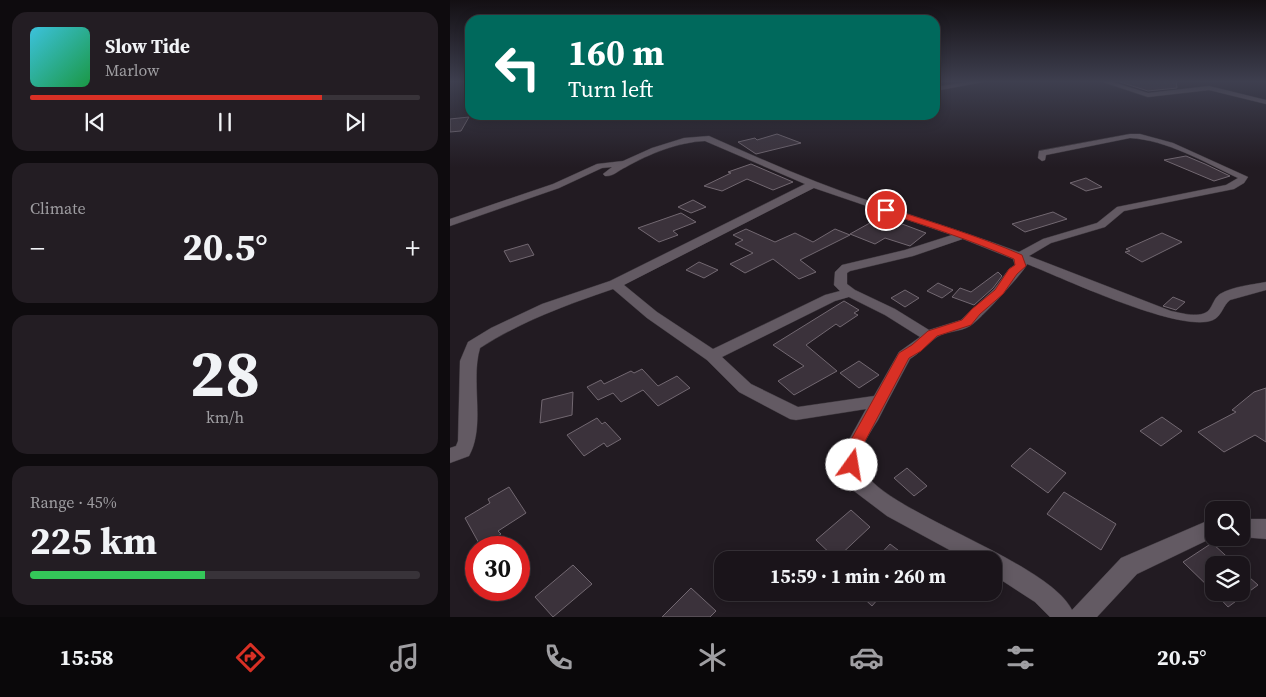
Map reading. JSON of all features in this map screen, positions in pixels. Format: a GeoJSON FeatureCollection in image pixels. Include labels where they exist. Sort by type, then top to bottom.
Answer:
{"type":"FeatureCollection","features":[{"type":"Feature","properties":{"kind":"street"},"geometry":{"type":"LineString","coordinates":[[1019,257],[1047,241],[1101,225],[1121,209],[1231,187],[1243,177],[1184,151],[1141,135],[1051,150],[1042,153],[1042,158]]}},
{"type":"Feature","properties":{"kind":"street"},"geometry":{"type":"LineString","coordinates":[[450,223],[556,186],[600,166],[625,162],[697,137],[706,138],[813,184],[872,206],[963,235],[1167,314],[1180,317],[1203,318],[1215,313],[1221,300],[1240,291],[1266,286]]}},
{"type":"Feature","properties":{"kind":"street"},"geometry":{"type":"LineString","coordinates":[[608,174],[625,162]]}},
{"type":"Feature","properties":{"kind":"street"},"geometry":{"type":"LineString","coordinates":[[450,456],[463,451],[467,441],[468,361],[474,345],[496,331],[548,307],[615,284],[813,184]]}},
{"type":"Feature","properties":{"kind":"street"},"geometry":{"type":"LineString","coordinates":[[928,336],[890,312],[840,286],[841,272],[846,268],[909,253],[963,235]]}},
{"type":"Feature","properties":{"kind":"street"},"geometry":{"type":"LineString","coordinates":[[972,551],[894,510],[861,485],[852,465],[854,447],[904,356],[917,348],[928,336],[966,323],[999,292],[1013,272],[1021,266],[1019,257]]}},
{"type":"Feature","properties":{"kind":"street"},"geometry":{"type":"LineString","coordinates":[[615,284],[652,315],[712,356],[745,388],[796,414],[879,401]]}},
{"type":"Feature","properties":{"kind":"street"},"geometry":{"type":"LineString","coordinates":[[712,356],[830,298],[850,292]]}},
{"type":"Feature","properties":{"kind":"street"},"geometry":{"type":"LineString","coordinates":[[1250,528],[1266,529]]}},
{"type":"Feature","properties":{"kind":"street"},"geometry":{"type":"LineString","coordinates":[[1081,617],[1129,566],[1205,532]]}},
{"type":"Feature","properties":{"kind":"street"},"geometry":{"type":"LineString","coordinates":[[1002,568],[1046,596],[1062,612],[1064,617]]}},
{"type":"Feature","properties":{"kind":"building"},"geometry":{"type":"Polygon","coordinates":[[[465,117],[465,120],[467,120],[461,131],[450,132],[450,119],[465,117]]]}},
{"type":"Feature","properties":{"kind":"building"},"geometry":{"type":"Polygon","coordinates":[[[777,134],[801,143],[756,154],[738,142],[755,138],[757,140],[777,134]]]}},
{"type":"Feature","properties":{"kind":"building"},"geometry":{"type":"Polygon","coordinates":[[[1186,156],[1230,176],[1214,181],[1164,160],[1186,156]]]}},
{"type":"Feature","properties":{"kind":"building"},"geometry":{"type":"Polygon","coordinates":[[[751,164],[793,182],[773,190],[747,179],[722,191],[704,186],[731,173],[728,172],[751,164]]]}},
{"type":"Feature","properties":{"kind":"building"},"geometry":{"type":"Polygon","coordinates":[[[1086,178],[1102,187],[1086,191],[1070,183],[1086,178]]]}},
{"type":"Feature","properties":{"kind":"building"},"geometry":{"type":"Polygon","coordinates":[[[693,200],[706,207],[691,213],[678,207],[693,200]]]}},
{"type":"Feature","properties":{"kind":"building"},"geometry":{"type":"Polygon","coordinates":[[[1053,212],[1067,219],[1025,232],[1012,224],[1053,212]]]}},
{"type":"Feature","properties":{"kind":"building"},"geometry":{"type":"Polygon","coordinates":[[[681,213],[696,222],[673,231],[678,235],[659,242],[638,228],[681,213]]]}},
{"type":"Feature","properties":{"kind":"building"},"geometry":{"type":"Polygon","coordinates":[[[877,219],[887,221],[889,219],[926,233],[910,246],[885,238],[875,244],[850,234],[877,219]]]}},
{"type":"Feature","properties":{"kind":"building"},"geometry":{"type":"Polygon","coordinates":[[[746,229],[775,242],[795,233],[813,242],[835,229],[850,235],[800,260],[816,272],[799,279],[773,259],[745,273],[730,264],[753,253],[735,244],[743,240],[733,235],[746,229]]]}},
{"type":"Feature","properties":{"kind":"building"},"geometry":{"type":"Polygon","coordinates":[[[1162,233],[1182,242],[1142,262],[1125,252],[1130,251],[1126,249],[1162,233]]]}},
{"type":"Feature","properties":{"kind":"building"},"geometry":{"type":"Polygon","coordinates":[[[528,244],[534,255],[510,262],[504,251],[528,244]]]}},
{"type":"Feature","properties":{"kind":"building"},"geometry":{"type":"Polygon","coordinates":[[[699,262],[718,270],[704,278],[686,270],[699,262]]]}},
{"type":"Feature","properties":{"kind":"building"},"geometry":{"type":"Polygon","coordinates":[[[998,272],[1002,276],[993,288],[974,305],[952,297],[960,288],[971,292],[998,272]]]}},
{"type":"Feature","properties":{"kind":"building"},"geometry":{"type":"Polygon","coordinates":[[[938,283],[953,290],[942,298],[927,291],[938,283]]]}},
{"type":"Feature","properties":{"kind":"building"},"geometry":{"type":"Polygon","coordinates":[[[905,290],[919,298],[905,307],[891,298],[905,290]]]}},
{"type":"Feature","properties":{"kind":"building"},"geometry":{"type":"Polygon","coordinates":[[[1173,297],[1185,302],[1176,310],[1163,306],[1173,297]]]}},
{"type":"Feature","properties":{"kind":"building"},"geometry":{"type":"Polygon","coordinates":[[[844,301],[859,310],[854,313],[858,315],[840,327],[836,324],[806,345],[837,371],[794,395],[778,381],[804,366],[773,345],[844,301]]]}},
{"type":"Feature","properties":{"kind":"building"},"geometry":{"type":"Polygon","coordinates":[[[859,361],[879,375],[859,388],[840,373],[859,361]]]}},
{"type":"Feature","properties":{"kind":"building"},"geometry":{"type":"Polygon","coordinates":[[[642,369],[658,386],[677,376],[690,388],[658,406],[643,390],[621,402],[613,393],[598,400],[587,387],[601,380],[604,384],[631,371],[634,373],[642,369]]]}},
{"type":"Feature","properties":{"kind":"building"},"geometry":{"type":"Polygon","coordinates":[[[1266,388],[1266,442],[1255,435],[1224,452],[1198,432],[1236,412],[1232,410],[1254,392],[1266,388]]]}},
{"type":"Feature","properties":{"kind":"building"},"geometry":{"type":"Polygon","coordinates":[[[573,392],[572,415],[540,423],[542,400],[573,392]]]}},
{"type":"Feature","properties":{"kind":"building"},"geometry":{"type":"Polygon","coordinates":[[[1162,417],[1182,431],[1161,446],[1140,431],[1162,417]]]}},
{"type":"Feature","properties":{"kind":"building"},"geometry":{"type":"Polygon","coordinates":[[[597,418],[602,424],[605,422],[621,439],[607,447],[604,443],[584,456],[567,435],[597,418]]]}},
{"type":"Feature","properties":{"kind":"building"},"geometry":{"type":"Polygon","coordinates":[[[1030,448],[1066,473],[1048,493],[1011,466],[1030,448]]]}},
{"type":"Feature","properties":{"kind":"building"},"geometry":{"type":"Polygon","coordinates":[[[907,468],[927,486],[914,496],[894,478],[907,468]]]}},
{"type":"Feature","properties":{"kind":"building"},"geometry":{"type":"Polygon","coordinates":[[[509,487],[526,513],[498,531],[501,534],[498,536],[475,536],[465,518],[490,503],[488,499],[509,487]]]}},
{"type":"Feature","properties":{"kind":"building"},"geometry":{"type":"Polygon","coordinates":[[[1064,492],[1116,524],[1101,550],[1047,514],[1064,492]]]}},
{"type":"Feature","properties":{"kind":"building"},"geometry":{"type":"Polygon","coordinates":[[[851,510],[870,527],[844,551],[828,551],[816,540],[851,510]]]}},
{"type":"Feature","properties":{"kind":"building"},"geometry":{"type":"Polygon","coordinates":[[[890,544],[899,551],[883,551],[890,544]]]}},
{"type":"Feature","properties":{"kind":"building"},"geometry":{"type":"Polygon","coordinates":[[[1207,546],[1215,546],[1226,556],[1205,556],[1205,583],[1183,562],[1207,546]]]}},
{"type":"Feature","properties":{"kind":"building"},"geometry":{"type":"Polygon","coordinates":[[[573,565],[592,584],[553,617],[535,597],[573,565]]]}},
{"type":"Feature","properties":{"kind":"building"},"geometry":{"type":"Polygon","coordinates":[[[1250,578],[1258,585],[1250,591],[1250,578]]]}},
{"type":"Feature","properties":{"kind":"building"},"geometry":{"type":"Polygon","coordinates":[[[691,588],[716,611],[710,617],[662,617],[691,588]]]}},
{"type":"Feature","properties":{"kind":"building"},"geometry":{"type":"Polygon","coordinates":[[[867,601],[876,601],[872,606],[867,601]]]}},
{"type":"Feature","properties":{"kind":"building"},"geometry":{"type":"Polygon","coordinates":[[[1222,601],[1236,601],[1228,607],[1222,601]]]}},
{"type":"Feature","properties":{"kind":"route"},"geometry":{"type":"LineString","coordinates":[[852,465],[854,447],[904,356],[917,348],[928,336],[966,323],[1003,288],[1013,272],[1021,266],[1019,257],[1008,252],[886,210]]}}]}
